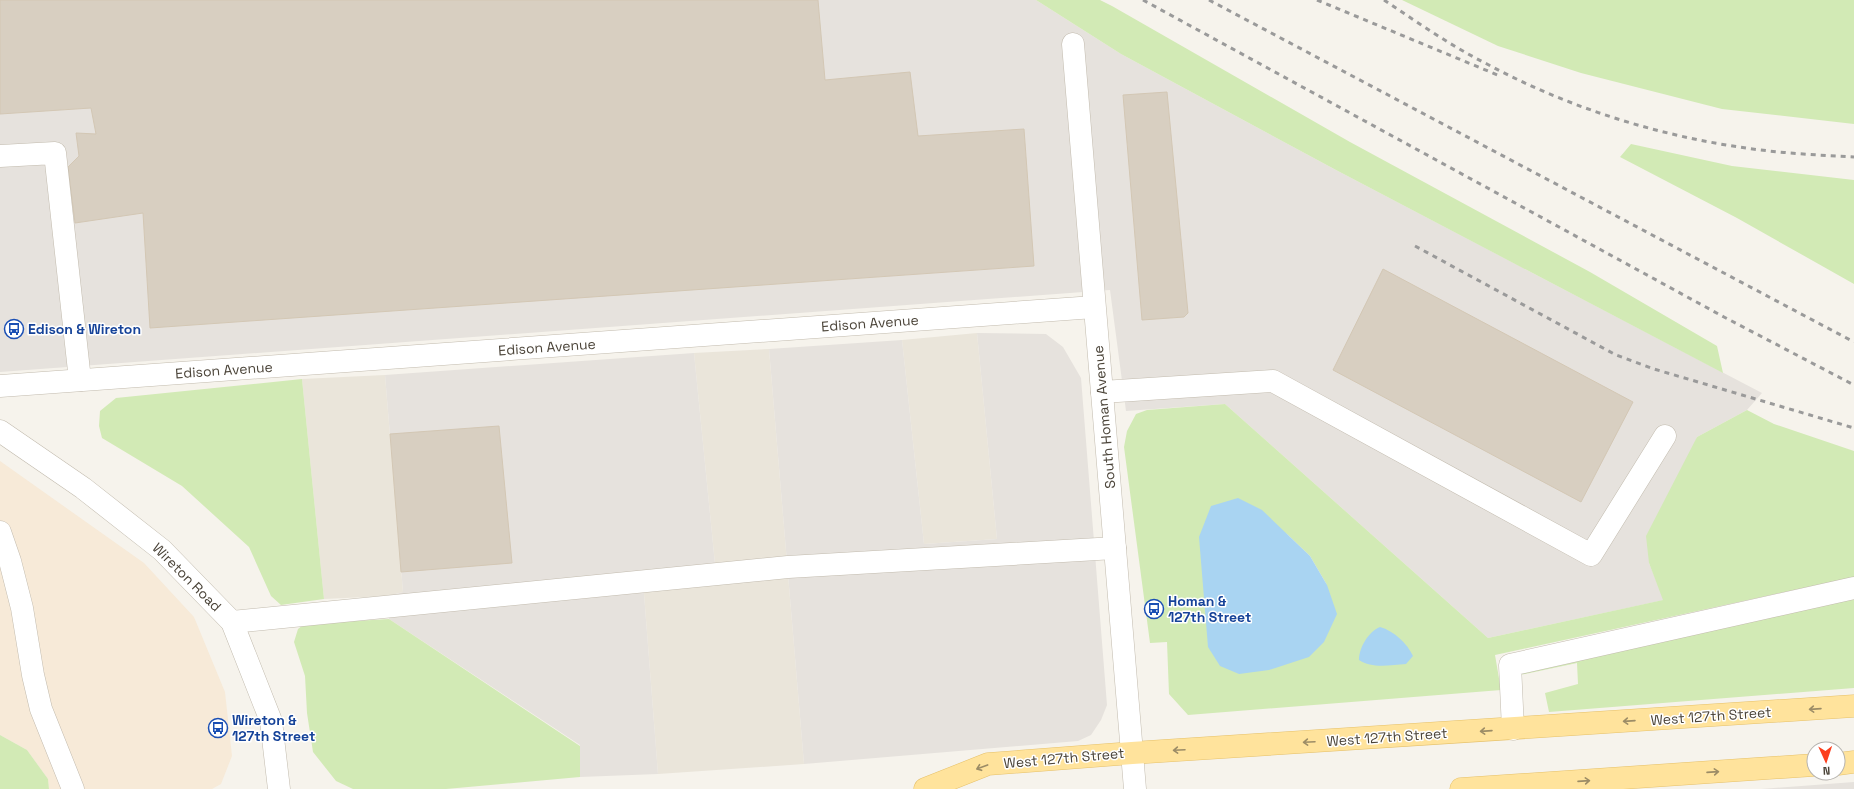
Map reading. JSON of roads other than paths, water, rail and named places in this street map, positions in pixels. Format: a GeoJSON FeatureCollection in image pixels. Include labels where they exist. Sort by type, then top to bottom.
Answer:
{"type":"FeatureCollection","features":[{"type":"Feature","properties":{"kind":"main road","name":"West 127th Street"},"geometry":{"type":"LineString","coordinates":[[925,789],[988,764],[1132,753],[1854,706]]}},
{"type":"Feature","properties":{"kind":"main road"},"geometry":{"type":"LineString","coordinates":[[1461,789],[1806,766]]}},
{"type":"Feature","properties":{"kind":"street","name":"South Homan Avenue"},"geometry":{"type":"LineString","coordinates":[[1072,44],[1135,789]]}},
{"type":"Feature","properties":{"kind":"street"},"geometry":{"type":"LineString","coordinates":[[0,156],[55,153],[80,380]]}},
{"type":"Feature","properties":{"kind":"street","name":"Edison Avenue"},"geometry":{"type":"LineString","coordinates":[[0,386],[1094,307]]}},
{"type":"Feature","properties":{"kind":"street"},"geometry":{"type":"LineString","coordinates":[[1102,392],[1273,381],[1591,555],[1665,436]]}},
{"type":"Feature","properties":{"kind":"street","name":"Wireton Road"},"geometry":{"type":"LineString","coordinates":[[0,431],[83,488],[162,550],[232,622],[271,721],[279,789]]}},
{"type":"Feature","properties":{"kind":"street"},"geometry":{"type":"LineString","coordinates":[[0,532],[10,561],[22,608],[33,675],[41,709],[73,789]]}},
{"type":"Feature","properties":{"kind":"street"},"geometry":{"type":"LineString","coordinates":[[232,622],[788,567],[1115,548]]}},
{"type":"Feature","properties":{"kind":"street"},"geometry":{"type":"LineString","coordinates":[[1513,729],[1510,665],[1854,588]]}},
{"type":"Feature","properties":{"kind":"water"},"geometry":{"type":"Polygon","coordinates":[[[1238,498],[1262,510],[1310,556],[1327,585],[1337,614],[1324,642],[1309,657],[1269,670],[1239,674],[1220,666],[1208,647],[1199,537],[1211,506],[1238,498]]]}},
{"type":"Feature","properties":{"kind":"water"},"geometry":{"type":"Polygon","coordinates":[[[1380,627],[1390,631],[1400,638],[1407,647],[1413,656],[1406,664],[1388,666],[1370,665],[1359,660],[1362,646],[1368,636],[1380,627]]]}},
{"type":"Feature","properties":{"kind":"railway"},"geometry":{"type":"LineString","coordinates":[[1143,0],[1724,317],[1854,385]]}},
{"type":"Feature","properties":{"kind":"railway"},"geometry":{"type":"LineString","coordinates":[[1209,0],[1854,342]]}},
{"type":"Feature","properties":{"kind":"railway"},"geometry":{"type":"LineString","coordinates":[[1317,0],[1500,76]]}},
{"type":"Feature","properties":{"kind":"railway"},"geometry":{"type":"LineString","coordinates":[[1384,0],[1447,42],[1487,64],[1547,93],[1610,116],[1674,134],[1739,147],[1811,155],[1854,157]]}},
{"type":"Feature","properties":{"kind":"railway"},"geometry":{"type":"LineString","coordinates":[[1415,246],[1616,355],[1654,369],[1854,428]]}},
{"type":"Feature","properties":{"kind":"place","name":"Edison & Wireton"},"geometry":{"type":"Point","coordinates":[14,329]}},
{"type":"Feature","properties":{"kind":"place","name":"Homan & 127th Street"},"geometry":{"type":"Point","coordinates":[1154,609]}},
{"type":"Feature","properties":{"kind":"place","name":"Wireton & 127th Street"},"geometry":{"type":"Point","coordinates":[218,728]}}]}
